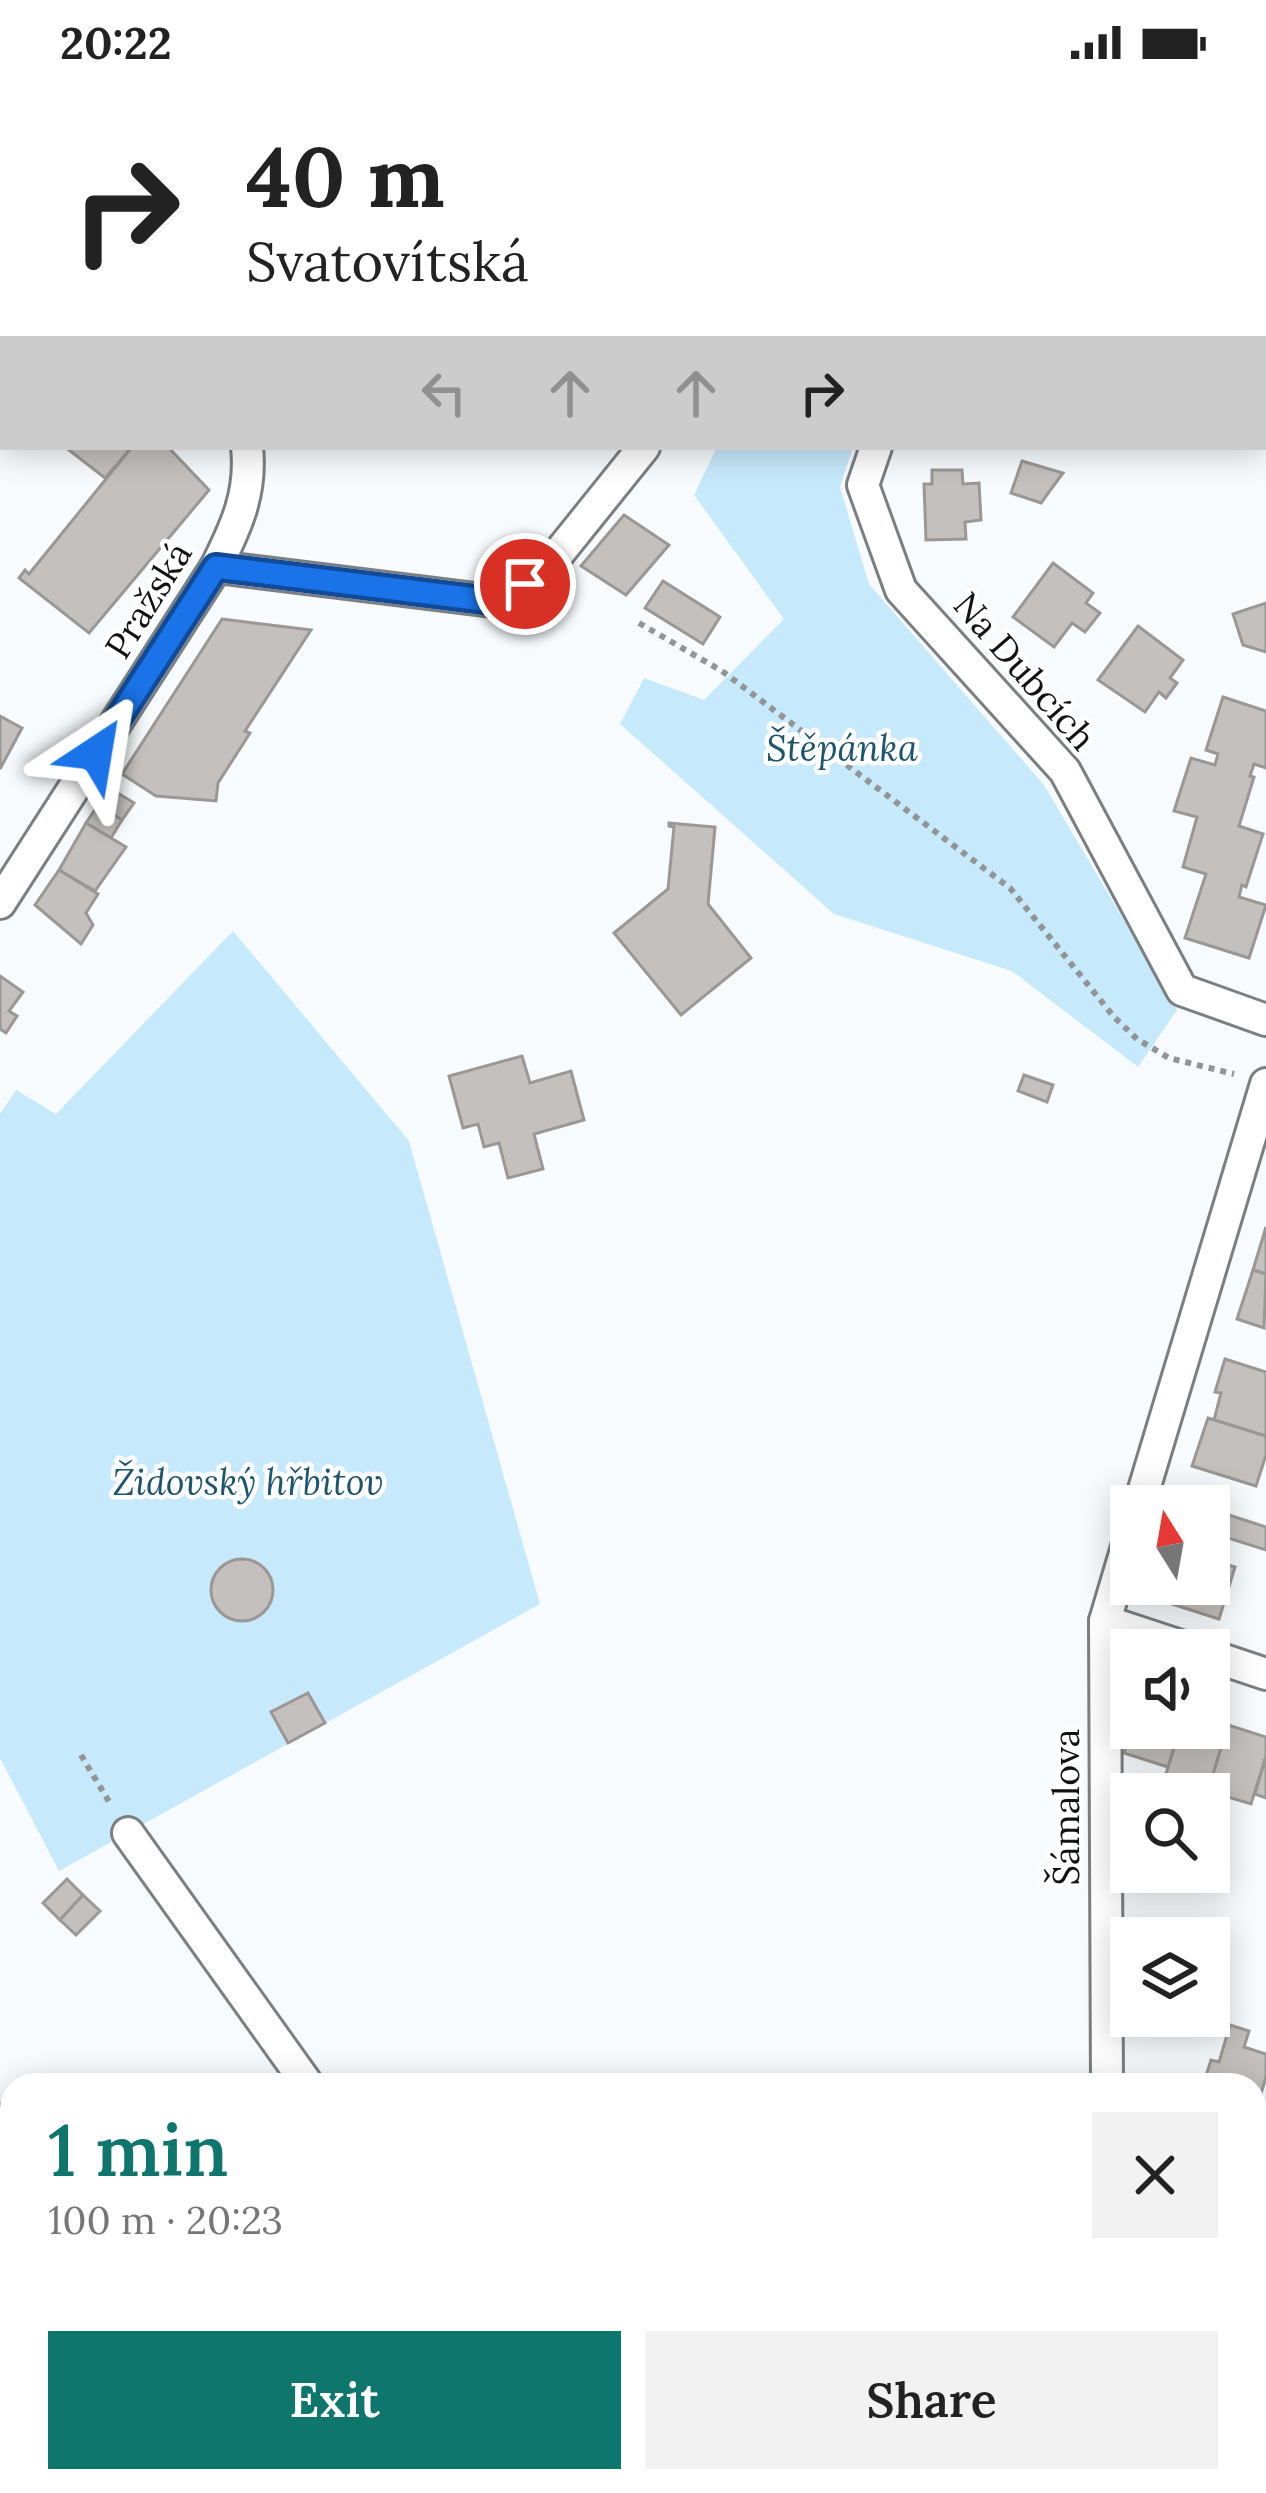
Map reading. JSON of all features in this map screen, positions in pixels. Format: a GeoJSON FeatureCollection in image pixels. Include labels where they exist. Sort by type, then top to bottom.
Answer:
{"type":"FeatureCollection","features":[{"type":"Feature","properties":{"kind":"street","name":"Pražská"},"geometry":{"type":"LineString","coordinates":[[0,902],[216,567],[242,518],[248,450]]}},
{"type":"Feature","properties":{"kind":"street"},"geometry":{"type":"LineString","coordinates":[[216,567],[500,602],[550,564],[642,450]]}},
{"type":"Feature","properties":{"kind":"street","name":"Na Dubcích"},"geometry":{"type":"LineString","coordinates":[[875,450],[863,485],[901,590],[1065,771],[1182,990],[1266,1020]]}},
{"type":"Feature","properties":{"kind":"street"},"geometry":{"type":"LineString","coordinates":[[1145,1485],[1256,1081]]}},
{"type":"Feature","properties":{"kind":"street","name":"Šámalova"},"geometry":{"type":"LineString","coordinates":[[1106,2073],[1105,1621],[1110,1604]]}},
{"type":"Feature","properties":{"kind":"street"},"geometry":{"type":"LineString","coordinates":[[1105,1621],[1129,1629]]}},
{"type":"Feature","properties":{"kind":"street"},"geometry":{"type":"LineString","coordinates":[[1230,1662],[1266,1674]]}},
{"type":"Feature","properties":{"kind":"street"},"geometry":{"type":"LineString","coordinates":[[128,1833],[299,2073]]}},
{"type":"Feature","properties":{"kind":"path"},"geometry":{"type":"LineString","coordinates":[[639,623],[722,670],[1010,888],[1137,1040],[1169,1058],[1256,1081]]}},
{"type":"Feature","properties":{"kind":"path"},"geometry":{"type":"LineString","coordinates":[[81,1755],[128,1833]]}},
{"type":"Feature","properties":{"kind":"green space","name":"Štěpánka"},"geometry":{"type":"Polygon","coordinates":[[[716,450],[852,450],[840,487],[869,584],[1044,785],[1177,1010],[1138,1067],[1012,971],[834,914],[620,724],[644,678],[704,700],[784,619],[694,495],[716,450]]]}},
{"type":"Feature","properties":{"kind":"green space","name":"Židovský hřbitov"},"geometry":{"type":"Polygon","coordinates":[[[233,931],[409,1141],[540,1604],[59,1871],[0,1758],[0,1114],[16,1090],[56,1114],[233,931]]]}},
{"type":"Feature","properties":{"kind":"building"},"geometry":{"type":"Polygon","coordinates":[[[69,450],[129,450],[105,478],[69,450]]]}},
{"type":"Feature","properties":{"kind":"building"},"geometry":{"type":"Polygon","coordinates":[[[130,450],[171,450],[209,490],[89,633],[19,578],[25,570],[29,574],[130,450]]]}},
{"type":"Feature","properties":{"kind":"building"},"geometry":{"type":"Polygon","coordinates":[[[1022,461],[1063,473],[1041,503],[1011,493],[1022,461]]]}},
{"type":"Feature","properties":{"kind":"building"},"geometry":{"type":"Polygon","coordinates":[[[932,470],[962,470],[963,484],[979,483],[981,520],[965,522],[966,539],[926,540],[924,484],[932,484],[932,470]]]}},
{"type":"Feature","properties":{"kind":"building"},"geometry":{"type":"Polygon","coordinates":[[[624,515],[669,545],[626,595],[581,566],[624,515]]]}},
{"type":"Feature","properties":{"kind":"building"},"geometry":{"type":"Polygon","coordinates":[[[1053,563],[1093,593],[1086,603],[1100,613],[1085,632],[1072,623],[1054,647],[1013,617],[1053,563]]]}},
{"type":"Feature","properties":{"kind":"building"},"geometry":{"type":"Polygon","coordinates":[[[663,581],[720,617],[703,644],[645,608],[663,581]]]}},
{"type":"Feature","properties":{"kind":"building"},"geometry":{"type":"Polygon","coordinates":[[[1266,603],[1266,652],[1243,645],[1233,614],[1266,603]]]}},
{"type":"Feature","properties":{"kind":"building"},"geometry":{"type":"Polygon","coordinates":[[[222,619],[311,630],[245,731],[250,733],[218,783],[216,801],[156,796],[122,774],[222,619]]]}},
{"type":"Feature","properties":{"kind":"building"},"geometry":{"type":"Polygon","coordinates":[[[1138,626],[1183,660],[1170,678],[1177,683],[1166,698],[1159,692],[1145,712],[1098,680],[1138,626]]]}},
{"type":"Feature","properties":{"kind":"building"},"geometry":{"type":"Polygon","coordinates":[[[1223,697],[1266,711],[1266,768],[1254,764],[1239,826],[1263,834],[1239,897],[1266,905],[1249,958],[1185,938],[1206,874],[1183,867],[1197,817],[1174,811],[1191,758],[1215,765],[1218,754],[1206,750],[1223,697]]]}},
{"type":"Feature","properties":{"kind":"building"},"geometry":{"type":"Polygon","coordinates":[[[0,716],[22,728],[0,769],[0,716]]]}},
{"type":"Feature","properties":{"kind":"building"},"geometry":{"type":"Polygon","coordinates":[[[108,787],[134,803],[122,820],[98,805],[108,787]]]}},
{"type":"Feature","properties":{"kind":"building"},"geometry":{"type":"Polygon","coordinates":[[[98,805],[122,820],[111,838],[86,823],[98,805]]]}},
{"type":"Feature","properties":{"kind":"building"},"geometry":{"type":"Polygon","coordinates":[[[86,823],[126,847],[95,891],[59,870],[86,823]]]}},
{"type":"Feature","properties":{"kind":"building"},"geometry":{"type":"Polygon","coordinates":[[[669,823],[715,827],[708,904],[751,958],[681,1015],[614,933],[668,889],[674,827],[669,823]]]}},
{"type":"Feature","properties":{"kind":"building"},"geometry":{"type":"Polygon","coordinates":[[[59,870],[98,894],[86,913],[93,925],[81,944],[35,905],[59,870]]]}},
{"type":"Feature","properties":{"kind":"building"},"geometry":{"type":"Polygon","coordinates":[[[0,976],[23,992],[9,1011],[17,1016],[6,1033],[0,1029],[0,976]]]}},
{"type":"Feature","properties":{"kind":"building"},"geometry":{"type":"Polygon","coordinates":[[[522,1056],[530,1083],[571,1071],[584,1120],[534,1134],[543,1169],[508,1178],[499,1143],[484,1147],[478,1124],[463,1128],[449,1076],[522,1056]]]}},
{"type":"Feature","properties":{"kind":"building"},"geometry":{"type":"Polygon","coordinates":[[[1024,1075],[1053,1085],[1047,1102],[1018,1091],[1024,1075]]]}},
{"type":"Feature","properties":{"kind":"building"},"geometry":{"type":"Polygon","coordinates":[[[1266,1227],[1266,1274],[1253,1270],[1266,1227]]]}},
{"type":"Feature","properties":{"kind":"building"},"geometry":{"type":"Polygon","coordinates":[[[1253,1270],[1266,1274],[1264,1328],[1237,1319],[1253,1270]]]}},
{"type":"Feature","properties":{"kind":"building"},"geometry":{"type":"Polygon","coordinates":[[[1225,1359],[1266,1372],[1266,1436],[1214,1420],[1221,1393],[1215,1392],[1225,1359]]]}},
{"type":"Feature","properties":{"kind":"building"},"geometry":{"type":"Polygon","coordinates":[[[1208,1418],[1266,1436],[1266,1455],[1256,1486],[1192,1466],[1208,1418]]]}},
{"type":"Feature","properties":{"kind":"building"},"geometry":{"type":"Polygon","coordinates":[[[1230,1515],[1266,1527],[1266,1550],[1230,1539],[1230,1515]]]}},
{"type":"Feature","properties":{"kind":"building"},"geometry":{"type":"Polygon","coordinates":[[[242,1559],[264,1568],[273,1590],[264,1612],[242,1621],[220,1612],[211,1590],[220,1568],[242,1559]]]}},
{"type":"Feature","properties":{"kind":"building"},"geometry":{"type":"Polygon","coordinates":[[[1175,1605],[1223,1605],[1219,1619],[1175,1605]]]}},
{"type":"Feature","properties":{"kind":"building"},"geometry":{"type":"Polygon","coordinates":[[[308,1693],[325,1723],[288,1743],[271,1712],[308,1693]]]}},
{"type":"Feature","properties":{"kind":"building"},"geometry":{"type":"Polygon","coordinates":[[[1230,1726],[1266,1737],[1266,1756],[1251,1804],[1230,1798],[1230,1773],[1213,1773],[1221,1749],[1230,1749],[1230,1726]]]}},
{"type":"Feature","properties":{"kind":"building"},"geometry":{"type":"Polygon","coordinates":[[[1125,1749],[1174,1749],[1168,1767],[1124,1753],[1125,1749]]]}},
{"type":"Feature","properties":{"kind":"building"},"geometry":{"type":"Polygon","coordinates":[[[1174,1749],[1221,1749],[1213,1773],[1166,1773],[1174,1749]]]}},
{"type":"Feature","properties":{"kind":"building"},"geometry":{"type":"Polygon","coordinates":[[[1266,1756],[1266,1798],[1255,1794],[1266,1756]]]}},
{"type":"Feature","properties":{"kind":"building"},"geometry":{"type":"Polygon","coordinates":[[[67,1879],[83,1895],[60,1920],[43,1903],[67,1879]]]}},
{"type":"Feature","properties":{"kind":"building"},"geometry":{"type":"Polygon","coordinates":[[[83,1895],[100,1911],[76,1935],[60,1920],[83,1895]]]}},
{"type":"Feature","properties":{"kind":"building"},"geometry":{"type":"Polygon","coordinates":[[[1230,2025],[1249,2031],[1244,2047],[1266,2054],[1266,2073],[1207,2073],[1211,2060],[1219,2062],[1230,2025]]]}},
{"type":"Feature","properties":{"kind":"route"},"geometry":{"type":"LineString","coordinates":[[96,753],[216,567],[500,602],[525,584]]}}]}
